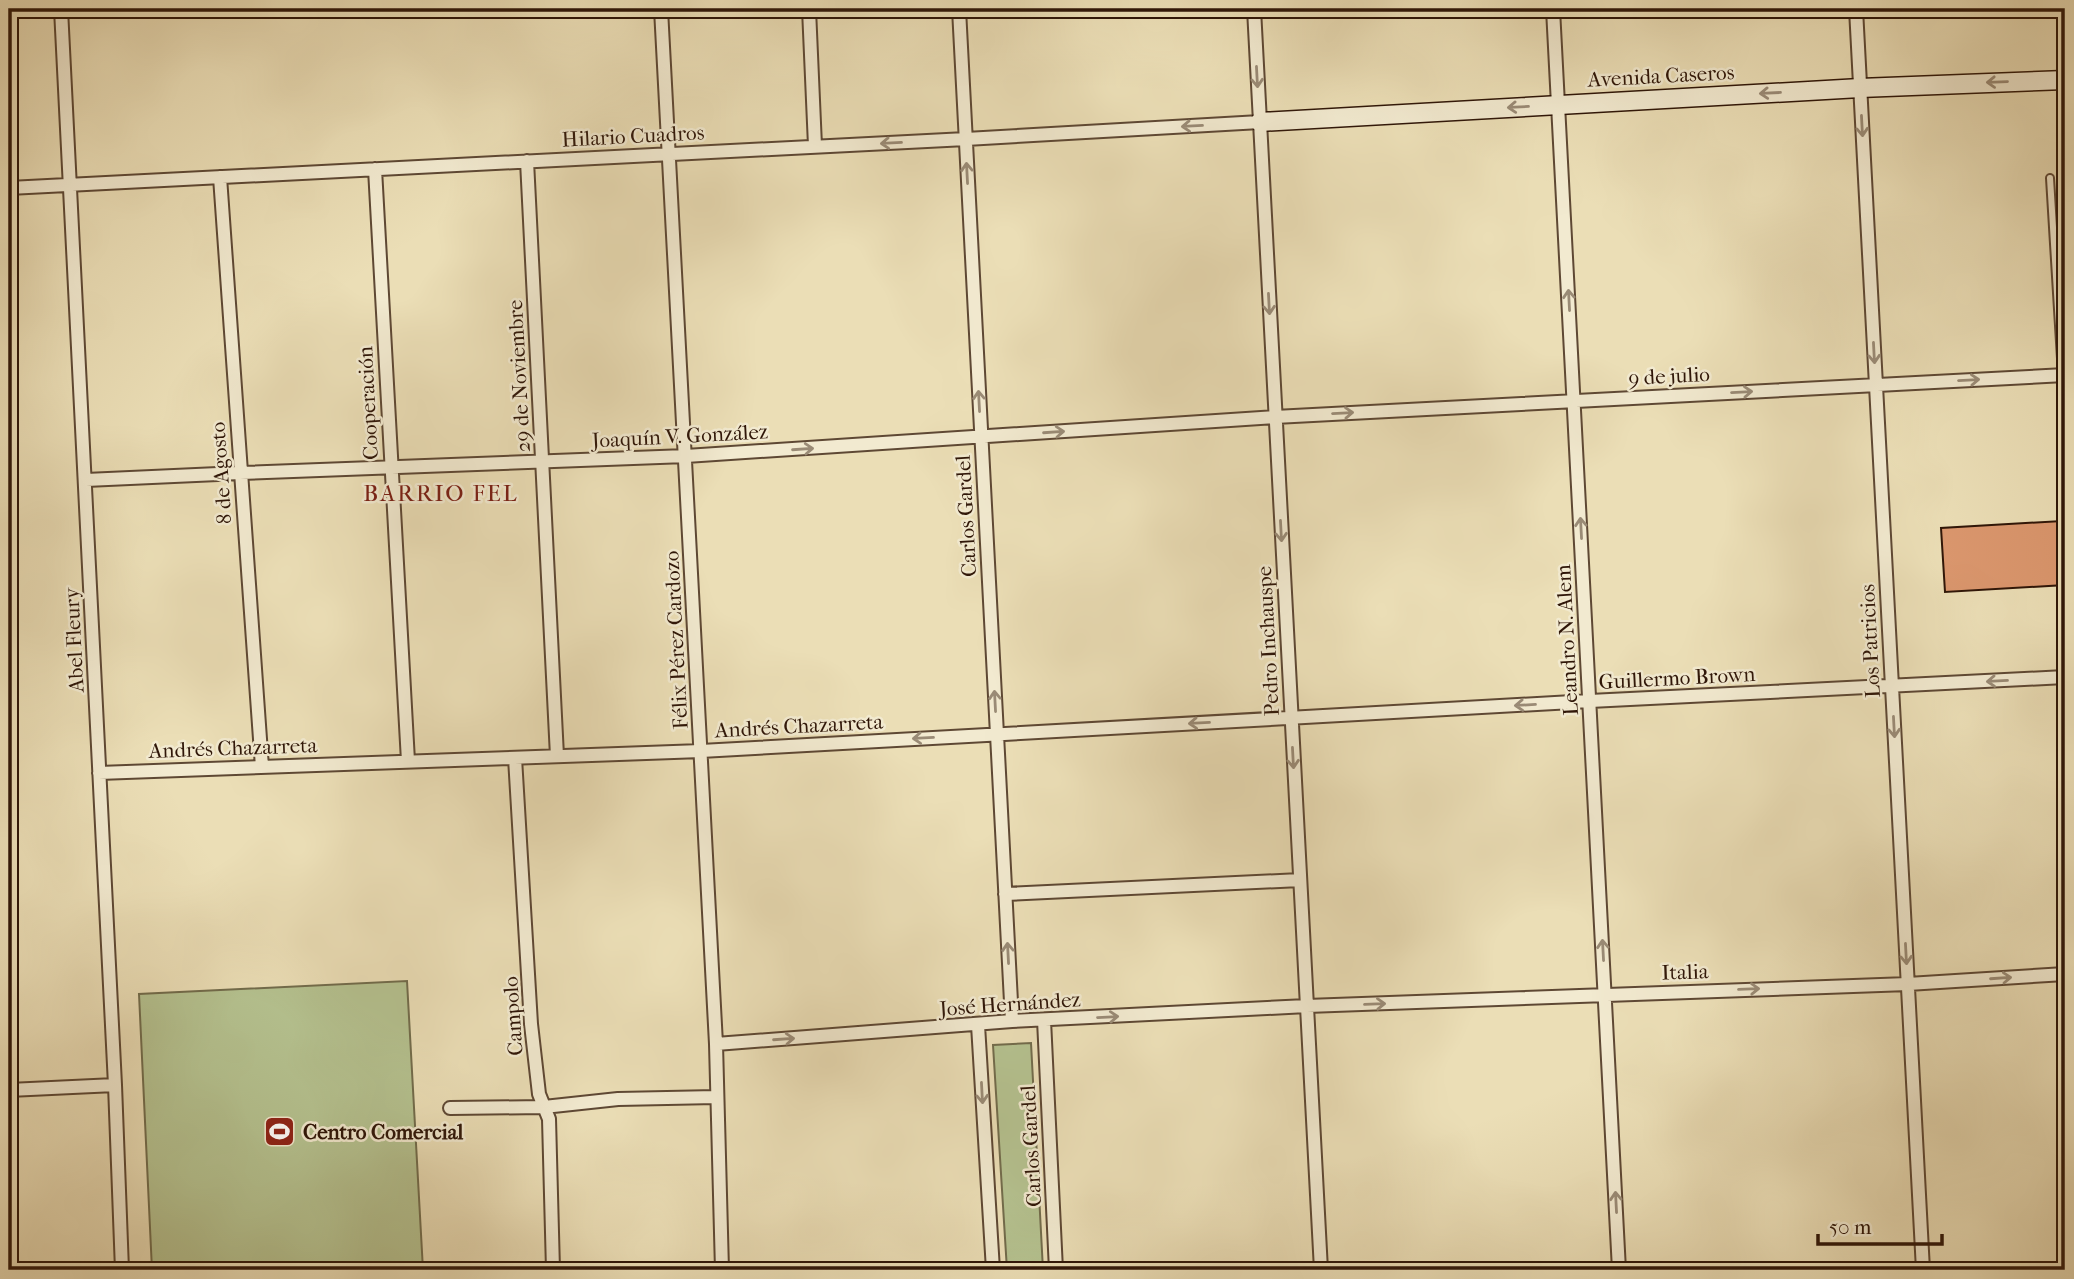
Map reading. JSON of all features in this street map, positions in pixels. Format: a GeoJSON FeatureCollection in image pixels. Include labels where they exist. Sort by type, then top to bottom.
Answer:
{"type":"FeatureCollection","features":[{"type":"Feature","properties":{"kind":"main road","name":"Avenida Caseros"},"geometry":{"type":"LineString","coordinates":[[1260,122],[1860,88],[2065,80]]}},
{"type":"Feature","properties":{"kind":"street","name":"Abel Fleury"},"geometry":{"type":"LineString","coordinates":[[61,9],[86,481],[122,1270]]}},
{"type":"Feature","properties":{"kind":"street","name":"Félix Pérez Cardozo"},"geometry":{"type":"LineString","coordinates":[[661,9],[716,1044],[722,1270]]}},
{"type":"Feature","properties":{"kind":"street"},"geometry":{"type":"LineString","coordinates":[[809,9],[815,146]]}},
{"type":"Feature","properties":{"kind":"street","name":"Carlos Gardel"},"geometry":{"type":"LineString","coordinates":[[959,9],[1012,1021]]}},
{"type":"Feature","properties":{"kind":"street","name":"Pedro Inchauspe"},"geometry":{"type":"LineString","coordinates":[[1254,9],[1321,1270]]}},
{"type":"Feature","properties":{"kind":"street","name":"Leandro N. Alem"},"geometry":{"type":"LineString","coordinates":[[1553,9],[1619,1270]]}},
{"type":"Feature","properties":{"kind":"street","name":"Los Patricios"},"geometry":{"type":"LineString","coordinates":[[1856,9],[1923,1270]]}},
{"type":"Feature","properties":{"kind":"street","name":"Hilario Cuadros"},"geometry":{"type":"LineString","coordinates":[[9,188],[1260,122]]}},
{"type":"Feature","properties":{"kind":"street","name":"29 de Noviembre"},"geometry":{"type":"LineString","coordinates":[[527,161],[557,756]]}},
{"type":"Feature","properties":{"kind":"street","name":"Cooperación"},"geometry":{"type":"LineString","coordinates":[[375,169],[408,761]]}},
{"type":"Feature","properties":{"kind":"street","name":"8 de Agosto"},"geometry":{"type":"LineString","coordinates":[[220,177],[262,767]]}},
{"type":"Feature","properties":{"kind":"street","name":"9 de julio"},"geometry":{"type":"LineString","coordinates":[[1275,417],[2064,375]]}},
{"type":"Feature","properties":{"kind":"street","name":"Joaquín V. González"},"geometry":{"type":"LineString","coordinates":[[86,481],[686,457],[1275,417]]}},
{"type":"Feature","properties":{"kind":"street","name":"Guillermo Brown"},"geometry":{"type":"LineString","coordinates":[[1291,718],[2065,677]]}},
{"type":"Feature","properties":{"kind":"street","name":"Andrés Chazarreta"},"geometry":{"type":"LineString","coordinates":[[99,773],[701,751],[1291,718]]}},
{"type":"Feature","properties":{"kind":"street","name":"Campolo"},"geometry":{"type":"LineString","coordinates":[[515,758],[531,1024],[539,1094],[549,1119],[553,1270]]}},
{"type":"Feature","properties":{"kind":"street"},"geometry":{"type":"LineString","coordinates":[[1005,894],[1300,880]]}},
{"type":"Feature","properties":{"kind":"street","name":"Italia"},"geometry":{"type":"LineString","coordinates":[[1307,1006],[1908,984],[2065,974]]}},
{"type":"Feature","properties":{"kind":"street","name":"José Hernández"},"geometry":{"type":"LineString","coordinates":[[716,1044],[1012,1021],[1307,1006]]}},
{"type":"Feature","properties":{"kind":"street","name":"Carlos Gardel"},"geometry":{"type":"LineString","coordinates":[[1044,1020],[1056,1270]]}},
{"type":"Feature","properties":{"kind":"street"},"geometry":{"type":"LineString","coordinates":[[978,1025],[993,1270]]}},
{"type":"Feature","properties":{"kind":"street"},"geometry":{"type":"LineString","coordinates":[[9,1090],[115,1085]]}},
{"type":"Feature","properties":{"kind":"street"},"geometry":{"type":"LineString","coordinates":[[450,1108],[544,1107],[618,1099],[716,1097]]}},
{"type":"Feature","properties":{"kind":"lane"},"geometry":{"type":"LineString","coordinates":[[2050,178],[2064,375]]}},
{"type":"Feature","properties":{"kind":"green space","name":"Centro Comercial"},"geometry":{"type":"Polygon","coordinates":[[[407,981],[423,1270],[152,1270],[139,994],[407,981]]]}},
{"type":"Feature","properties":{"kind":"green space"},"geometry":{"type":"Polygon","coordinates":[[[1031,1043],[1043,1270],[1007,1270],[993,1045],[1031,1043]]]}},
{"type":"Feature","properties":{"kind":"building"},"geometry":{"type":"Polygon","coordinates":[[[2062,521],[2065,585],[1945,592],[1941,528],[2062,521]]]}},
{"type":"Feature","properties":{"kind":"place","name":"Centro Comercial"},"geometry":{"type":"Point","coordinates":[280,1132]}},
{"type":"Feature","properties":{"kind":"district","name":"BARRIO FEL"},"geometry":{"type":"Point","coordinates":[441,493]}}]}
